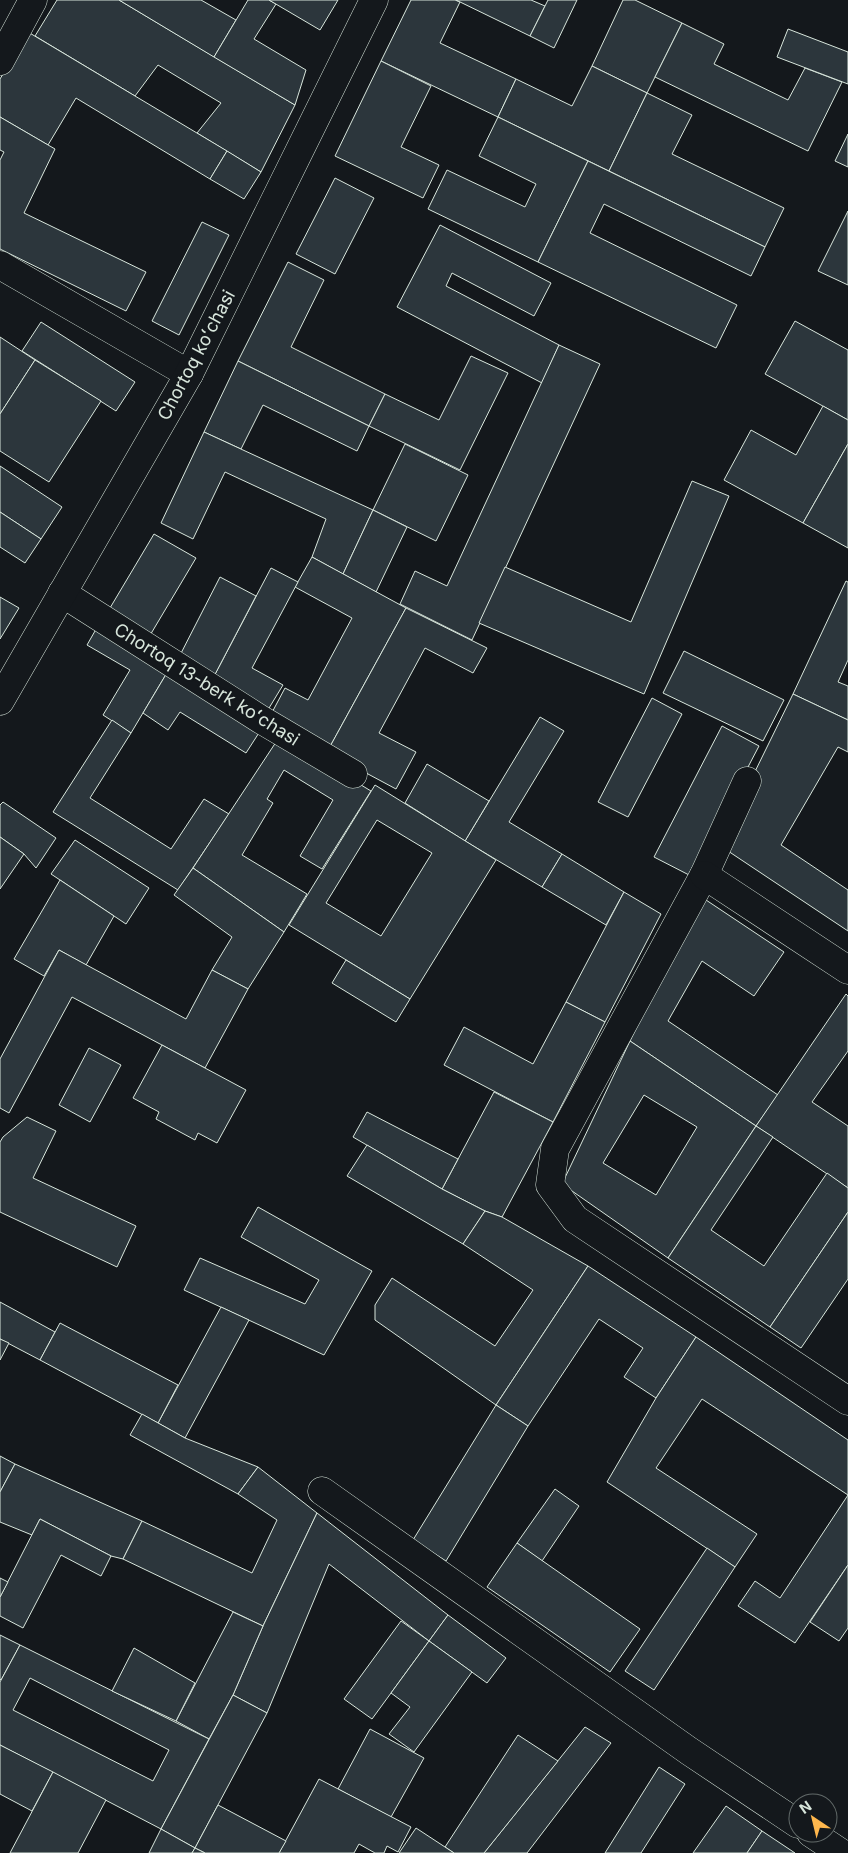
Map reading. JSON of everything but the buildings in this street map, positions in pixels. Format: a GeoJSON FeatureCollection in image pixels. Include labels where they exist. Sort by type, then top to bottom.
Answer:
{"type":"FeatureCollection","features":[{"type":"Feature","properties":{"kind":"street"},"geometry":{"type":"LineString","coordinates":[[0,61],[33,0]]}},
{"type":"Feature","properties":{"kind":"street","name":"Chortoq koʻchasi"},"geometry":{"type":"LineString","coordinates":[[0,701],[189,374],[374,0]]}},
{"type":"Feature","properties":{"kind":"street"},"geometry":{"type":"LineString","coordinates":[[0,265],[189,374]]}},
{"type":"Feature","properties":{"kind":"street","name":"Chortoq 13-berk koʻchasi"},"geometry":{"type":"LineString","coordinates":[[62,592],[260,719],[353,774]]}},
{"type":"Feature","properties":{"kind":"street"},"geometry":{"type":"LineString","coordinates":[[747,781],[704,874],[555,1149],[550,1185],[575,1219],[848,1401]]}},
{"type":"Feature","properties":{"kind":"street"},"geometry":{"type":"LineString","coordinates":[[704,874],[848,970]]}},
{"type":"Feature","properties":{"kind":"street"},"geometry":{"type":"LineString","coordinates":[[322,1490],[689,1751],[788,1817]]}},
{"type":"Feature","properties":{"kind":"street"},"geometry":{"type":"LineString","coordinates":[[826,1843],[841,1853]]}}]}
